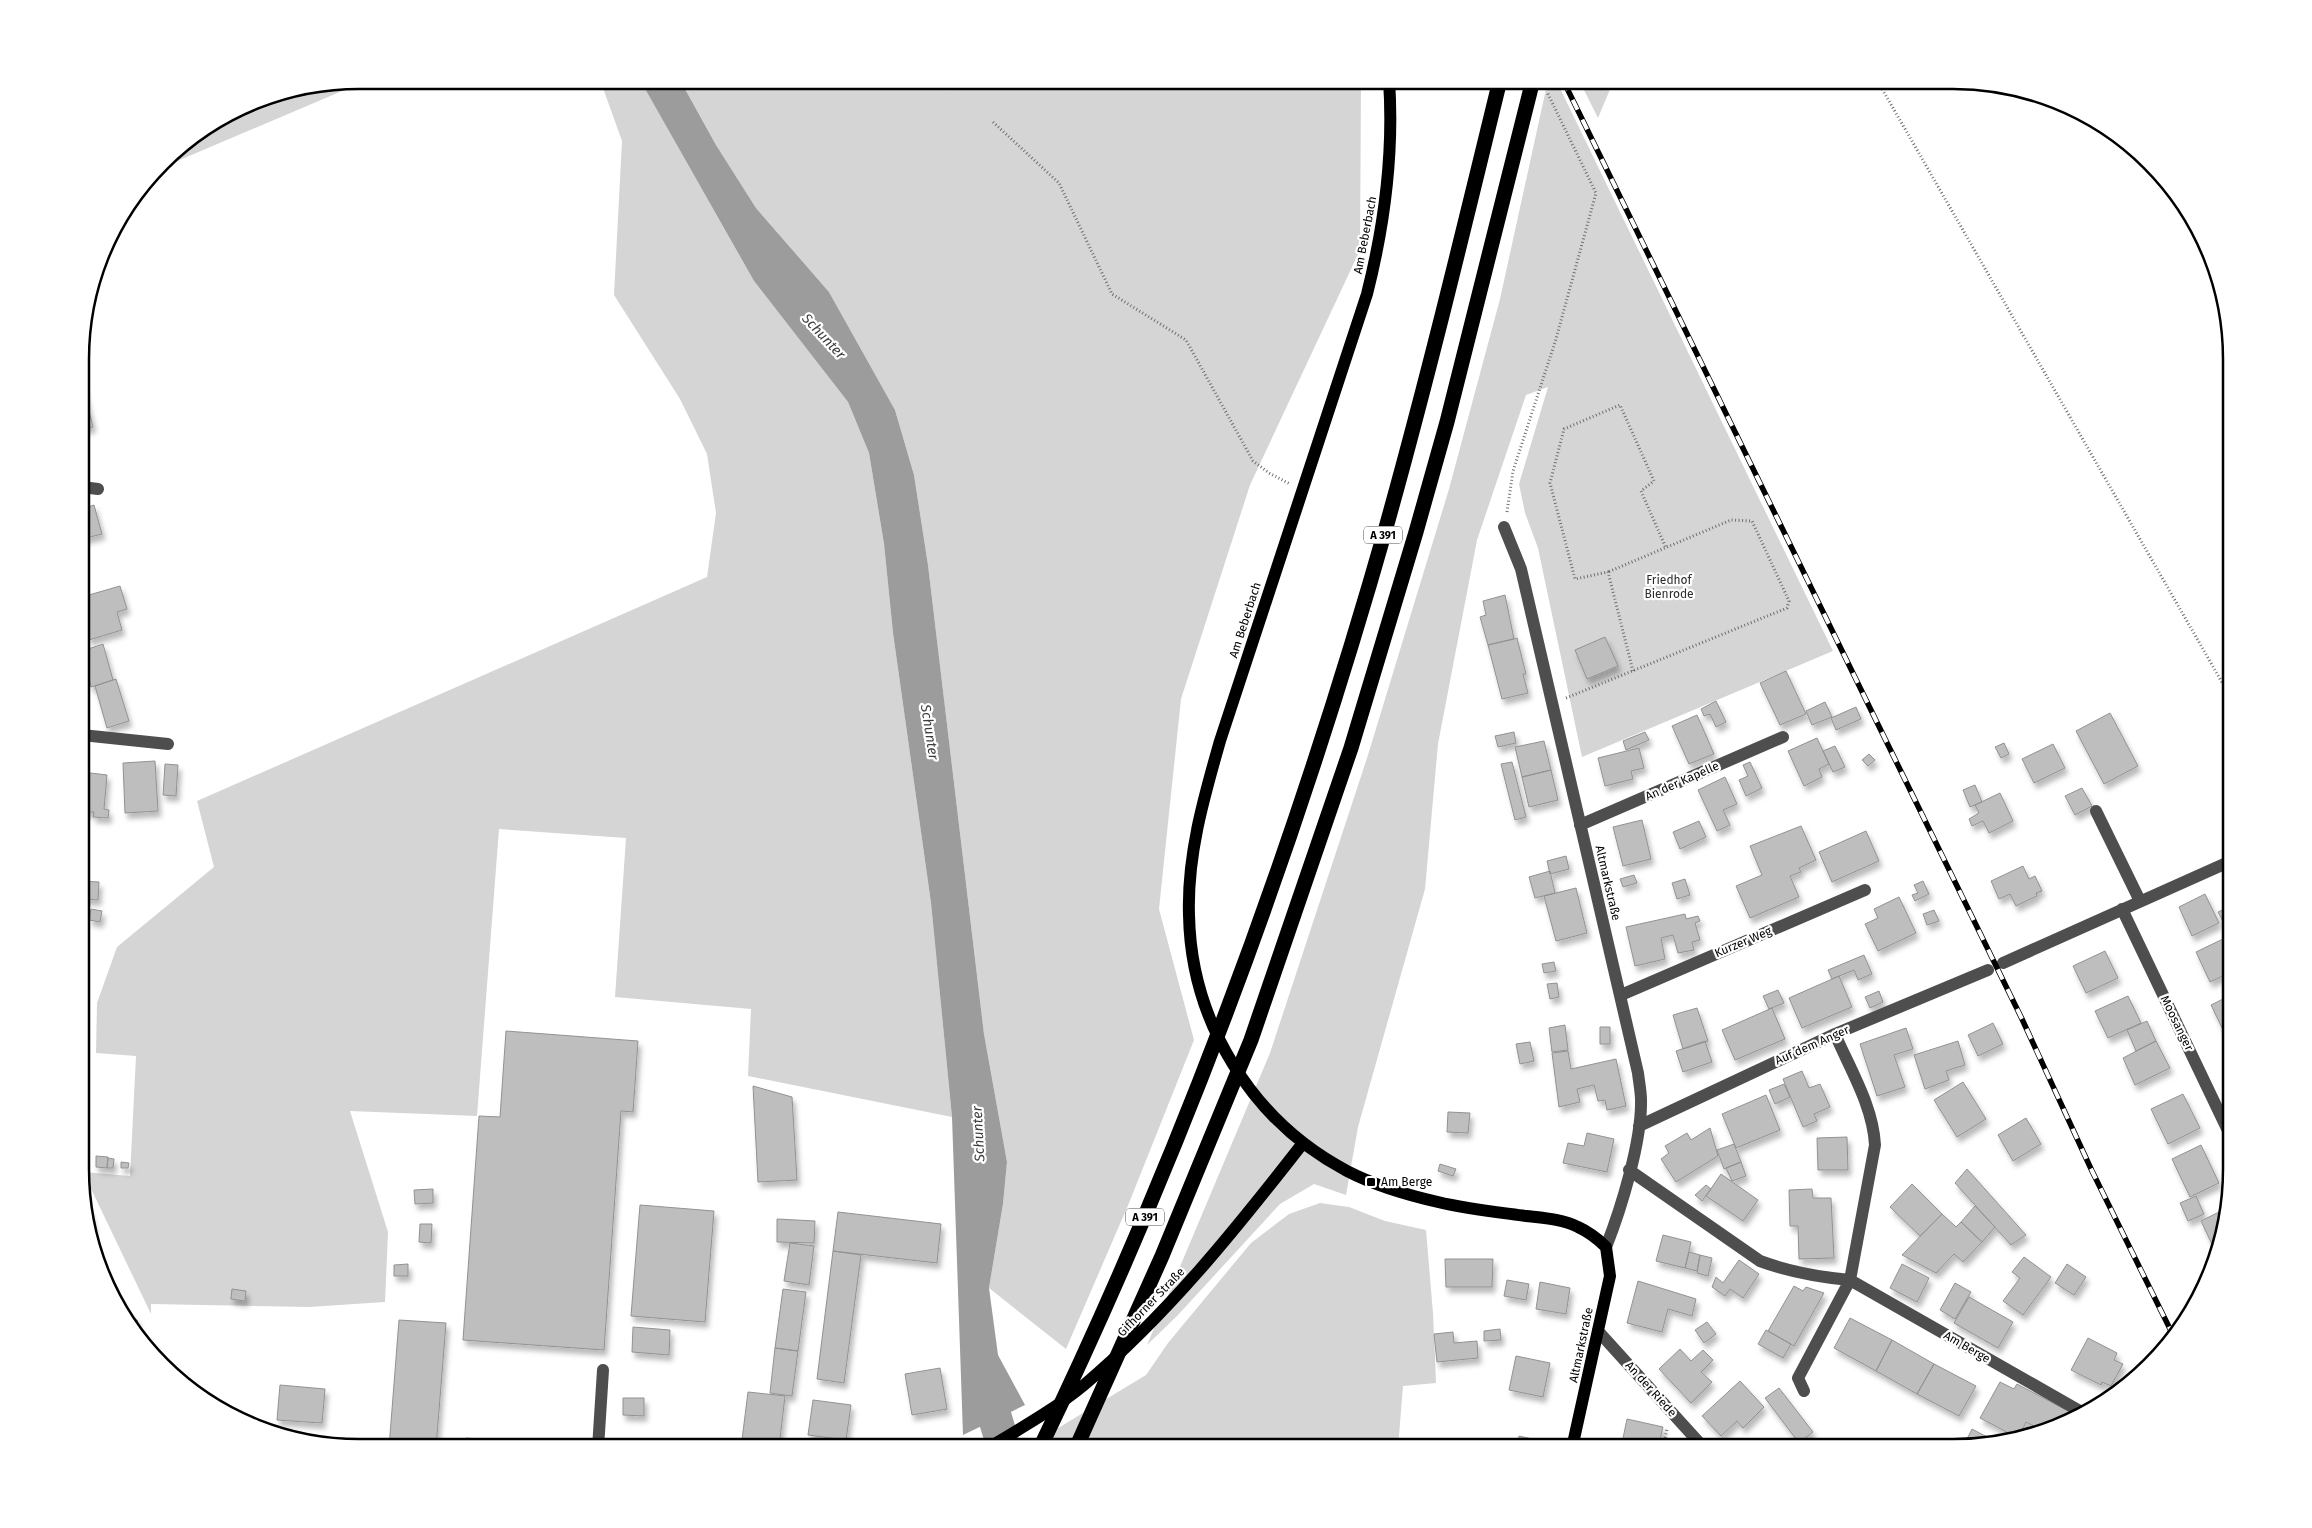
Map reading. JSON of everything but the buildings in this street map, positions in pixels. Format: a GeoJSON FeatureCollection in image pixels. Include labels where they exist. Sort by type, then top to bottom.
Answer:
{"type":"FeatureCollection","features":[{"type":"Feature","properties":{"kind":"highway","name":"A 391"},"geometry":{"type":"LineString","coordinates":[[1044,1439],[1133,1246],[1192,1104],[1239,981],[1321,742],[1386,527],[1444,307],[1498,89]]}},
{"type":"Feature","properties":{"kind":"highway","name":"A 391"},"geometry":{"type":"LineString","coordinates":[[1080,1439],[1162,1256],[1252,1040],[1351,748],[1416,532],[1535,89]]}},
{"type":"Feature","properties":{"kind":"main road","name":"Am Beberbach"},"geometry":{"type":"LineString","coordinates":[[1303,1143],[1261,1103],[1236,1070],[1211,1024],[1199,988],[1190,942],[1189,914],[1194,848],[1208,781],[1367,294],[1377,256],[1389,177],[1391,138],[1389,89]]}},
{"type":"Feature","properties":{"kind":"main road"},"geometry":{"type":"LineString","coordinates":[[1303,1143],[1347,1171],[1388,1188],[1452,1205],[1559,1220],[1589,1232],[1606,1247]]}},
{"type":"Feature","properties":{"kind":"main road","name":"Gifhorner Straße"},"geometry":{"type":"LineString","coordinates":[[1003,1439],[1045,1413],[1083,1386],[1148,1326],[1208,1262],[1303,1143]]}},
{"type":"Feature","properties":{"kind":"main road","name":"Altmarkstraße"},"geometry":{"type":"LineString","coordinates":[[1574,1439],[1610,1276],[1606,1247]]}},
{"type":"Feature","properties":{"kind":"street"},"geometry":{"type":"LineString","coordinates":[[89,488],[98,489]]}},
{"type":"Feature","properties":{"kind":"street","name":"Altmarkstraße"},"geometry":{"type":"LineString","coordinates":[[1504,527],[1521,569],[1638,1073],[1641,1100],[1639,1126],[1616,1222],[1606,1247]]}},
{"type":"Feature","properties":{"kind":"street"},"geometry":{"type":"LineString","coordinates":[[89,736],[168,744]]}},
{"type":"Feature","properties":{"kind":"street","name":"An der Kapelle"},"geometry":{"type":"LineString","coordinates":[[1580,825],[1783,737]]}},
{"type":"Feature","properties":{"kind":"street"},"geometry":{"type":"LineString","coordinates":[[2096,810],[2140,901]]}},
{"type":"Feature","properties":{"kind":"street"},"geometry":{"type":"LineString","coordinates":[[2003,963],[2223,865]]}},
{"type":"Feature","properties":{"kind":"street","name":"Kurzer Weg"},"geometry":{"type":"LineString","coordinates":[[1620,995],[1865,890]]}},
{"type":"Feature","properties":{"kind":"street","name":"Moosanger"},"geometry":{"type":"LineString","coordinates":[[2122,909],[2223,1120]]}},
{"type":"Feature","properties":{"kind":"street","name":"Auf dem Anger"},"geometry":{"type":"LineString","coordinates":[[1639,1126],[1835,1034],[1988,970]]}},
{"type":"Feature","properties":{"kind":"street"},"geometry":{"type":"LineString","coordinates":[[1804,1391],[1798,1378],[1850,1280],[1875,1145],[1874,1128],[1835,1034]]}},
{"type":"Feature","properties":{"kind":"street","name":"Am Berge"},"geometry":{"type":"LineString","coordinates":[[1629,1170],[1760,1261],[1782,1269],[1817,1277],[1850,1280],[2076,1409]]}},
{"type":"Feature","properties":{"kind":"street","name":"An der Riede"},"geometry":{"type":"LineString","coordinates":[[1598,1331],[1696,1439]]}},
{"type":"Feature","properties":{"kind":"street"},"geometry":{"type":"LineString","coordinates":[[599,1439],[603,1370]]}},
{"type":"Feature","properties":{"kind":"path"},"geometry":{"type":"LineString","coordinates":[[1504,527],[1513,471],[1556,339],[1596,193],[1538,89]]}},
{"type":"Feature","properties":{"kind":"path"},"geometry":{"type":"LineString","coordinates":[[1882,89],[2223,684]]}},
{"type":"Feature","properties":{"kind":"path"},"geometry":{"type":"LineString","coordinates":[[993,122],[1059,183],[1112,294],[1186,340],[1253,461],[1269,473],[1303,489]]}},
{"type":"Feature","properties":{"kind":"path"},"geometry":{"type":"LineString","coordinates":[[1552,704],[1787,608],[1789,602],[1752,521],[1731,520],[1666,548],[1608,572],[1575,578],[1550,483],[1564,428],[1620,405],[1654,481],[1641,491],[1666,548]]}},
{"type":"Feature","properties":{"kind":"path"},"geometry":{"type":"LineString","coordinates":[[1608,572],[1633,671]]}},
{"type":"Feature","properties":{"kind":"green space"},"geometry":{"type":"Polygon","coordinates":[[[347,89],[174,162],[209,134],[255,109],[306,94],[347,89]]]}},
{"type":"Feature","properties":{"kind":"green space"},"geometry":{"type":"Polygon","coordinates":[[[603,89],[645,89],[754,281],[848,402],[869,453],[884,544],[893,633],[931,903],[952,1117],[748,1076],[751,1009],[615,997],[626,838],[499,829],[477,1116],[350,1111],[388,1232],[385,1302],[309,1307],[151,1304],[151,1314],[89,1185],[89,1173],[130,1176],[136,1056],[96,1053],[97,1003],[117,947],[214,867],[197,801],[707,577],[716,513],[707,454],[680,399],[614,295],[622,141],[603,89]]]}},
{"type":"Feature","properties":{"kind":"green space"},"geometry":{"type":"Polygon","coordinates":[[[685,89],[946,89],[947,91],[948,89],[1361,89],[1360,250],[1250,485],[1181,699],[1159,909],[1194,1040],[1129,1203],[1066,1349],[989,1288],[1003,1204],[1007,1162],[984,1034],[928,565],[914,475],[895,410],[829,292],[756,208],[716,145],[685,89]]]}},
{"type":"Feature","properties":{"kind":"green space","name":"Friedhof Bienrode"},"geometry":{"type":"Polygon","coordinates":[[[1546,89],[1560,89],[1833,651],[1582,757],[1538,548],[1525,513],[1519,484],[1548,387],[1526,395],[1477,540],[1438,744],[1425,889],[1358,1127],[1346,1195],[1314,1184],[1280,1204],[1177,1316],[1147,1345],[1270,1053],[1368,755],[1449,489],[1500,299],[1546,89]]]}},
{"type":"Feature","properties":{"kind":"green space"},"geometry":{"type":"Polygon","coordinates":[[[1584,89],[1610,89],[1598,118],[1584,89]]]}},
{"type":"Feature","properties":{"kind":"green space"},"geometry":{"type":"Polygon","coordinates":[[[1320,1203],[1349,1207],[1385,1221],[1426,1230],[1433,1313],[1436,1383],[1403,1386],[1399,1439],[1040,1439],[1146,1375],[1168,1343],[1251,1243],[1289,1214],[1320,1203]]]}},
{"type":"Feature","properties":{"kind":"water"},"geometry":{"type":"Polygon","coordinates":[[[645,89],[685,89],[716,145],[756,208],[829,292],[895,410],[914,475],[928,565],[984,1034],[1007,1162],[1003,1204],[989,1288],[998,1355],[1025,1405],[963,1435],[952,1117],[931,903],[893,633],[884,544],[869,453],[848,402],[754,281],[645,89]]]}},
{"type":"Feature","properties":{"kind":"waterway","name":"Schunter"},"geometry":{"type":"LineString","coordinates":[[982,1374],[1001,1439]]}},
{"type":"Feature","properties":{"kind":"railway"},"geometry":{"type":"LineString","coordinates":[[1567,89],[2022,1019],[2092,1171],[2170,1330]]}},
{"type":"Feature","properties":{"kind":"place","name":"Am Berge"},"geometry":{"type":"Point","coordinates":[1371,1182]}}]}
